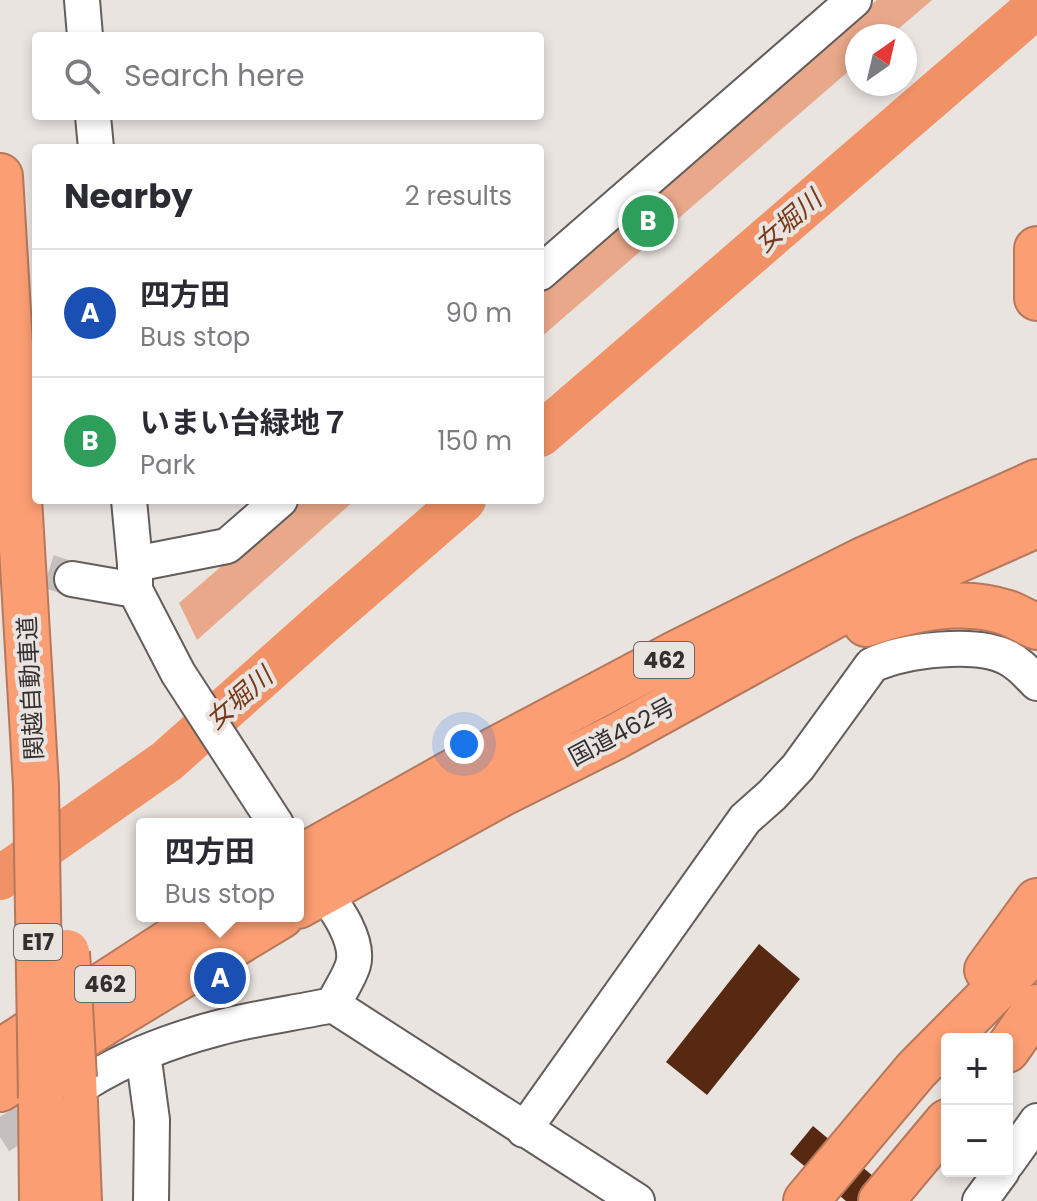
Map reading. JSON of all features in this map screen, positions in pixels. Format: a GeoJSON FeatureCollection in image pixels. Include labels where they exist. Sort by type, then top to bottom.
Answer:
{"type":"FeatureCollection","features":[{"type":"Feature","properties":{"kind":"highway","name":"関越自動車道"},"geometry":{"type":"LineString","coordinates":[[0,176],[30,676],[42,782],[50,1087],[42,1201]]}},
{"type":"Feature","properties":{"kind":"highway"},"geometry":{"type":"LineString","coordinates":[[1037,249],[1037,298]]}},
{"type":"Feature","properties":{"kind":"highway"},"geometry":{"type":"LineString","coordinates":[[863,560],[1037,469]]}},
{"type":"Feature","properties":{"kind":"highway","name":"国道462号"},"geometry":{"type":"LineString","coordinates":[[304,863],[671,642],[1037,482]]}},
{"type":"Feature","properties":{"kind":"highway","name":"国道462号"},"geometry":{"type":"LineString","coordinates":[[304,864],[503,793],[615,737],[845,610],[1037,525]]}},
{"type":"Feature","properties":{"kind":"highway"},"geometry":{"type":"LineString","coordinates":[[615,737],[715,696],[826,641],[907,611],[941,606],[976,606],[1009,614],[1037,627]]}},
{"type":"Feature","properties":{"kind":"highway"},"geometry":{"type":"LineString","coordinates":[[806,1201],[916,1070],[1037,901]]}},
{"type":"Feature","properties":{"kind":"highway","name":"462"},"geometry":{"type":"LineString","coordinates":[[0,1052],[200,922]]}},
{"type":"Feature","properties":{"kind":"highway","name":"462"},"geometry":{"type":"LineString","coordinates":[[50,1087],[104,1023],[271,922]]}},
{"type":"Feature","properties":{"kind":"highway"},"geometry":{"type":"LineString","coordinates":[[916,1070],[1037,948]]}},
{"type":"Feature","properties":{"kind":"highway"},"geometry":{"type":"LineString","coordinates":[[1013,1042],[1037,1007]]}},
{"type":"Feature","properties":{"kind":"highway"},"geometry":{"type":"LineString","coordinates":[[1013,1045],[1037,1022]]}},
{"type":"Feature","properties":{"kind":"highway"},"geometry":{"type":"LineString","coordinates":[[50,1087],[79,1201]]}},
{"type":"Feature","properties":{"kind":"highway"},"geometry":{"type":"LineString","coordinates":[[881,1201],[941,1129]]}},
{"type":"Feature","properties":{"kind":"street"},"geometry":{"type":"LineString","coordinates":[[82,0],[85,32]]}},
{"type":"Feature","properties":{"kind":"street"},"geometry":{"type":"LineString","coordinates":[[544,270],[854,0]]}},
{"type":"Feature","properties":{"kind":"street"},"geometry":{"type":"LineString","coordinates":[[93,120],[96,144]]}},
{"type":"Feature","properties":{"kind":"street"},"geometry":{"type":"LineString","coordinates":[[129,504],[135,577],[178,673],[270,818]]}},
{"type":"Feature","properties":{"kind":"street"},"geometry":{"type":"LineString","coordinates":[[72,579],[135,577],[227,546],[275,504]]}},
{"type":"Feature","properties":{"kind":"street"},"geometry":{"type":"LineString","coordinates":[[524,1130],[745,819],[798,767],[872,665],[886,659],[951,649],[985,650],[1008,658],[1037,683]]}},
{"type":"Feature","properties":{"kind":"street"},"geometry":{"type":"LineString","coordinates":[[304,872],[346,927],[354,945],[353,964],[333,1005]]}},
{"type":"Feature","properties":{"kind":"street"},"geometry":{"type":"LineString","coordinates":[[50,1087],[218,1028],[333,1005],[637,1201]]}},
{"type":"Feature","properties":{"kind":"street"},"geometry":{"type":"LineString","coordinates":[[143,1053],[152,1120],[151,1201]]}},
{"type":"Feature","properties":{"kind":"street"},"geometry":{"type":"LineString","coordinates":[[980,1201],[1021,1153]]}},
{"type":"Feature","properties":{"kind":"shaded area"},"geometry":{"type":"Polygon","coordinates":[[[877,0],[932,0],[904,24],[849,24],[877,0]]]}},
{"type":"Feature","properties":{"kind":"shaded area"},"geometry":{"type":"Polygon","coordinates":[[[845,28],[845,74],[544,335],[544,288],[845,28]]]}},
{"type":"Feature","properties":{"kind":"shaded area"},"geometry":{"type":"Polygon","coordinates":[[[293,504],[350,504],[197,640],[179,603],[293,504]]]}},
{"type":"Feature","properties":{"kind":"building"},"geometry":{"type":"Polygon","coordinates":[[[759,944],[800,979],[707,1095],[666,1062],[759,944]]]}},
{"type":"Feature","properties":{"kind":"building"},"geometry":{"type":"Polygon","coordinates":[[[813,1126],[903,1201],[846,1201],[790,1154],[813,1126]]]}},
{"type":"Feature","properties":{"kind":"waterway","name":"女堀川"},"geometry":{"type":"LineString","coordinates":[[544,432],[1037,6]]}},
{"type":"Feature","properties":{"kind":"waterway","name":"女堀川"},"geometry":{"type":"LineString","coordinates":[[0,878],[167,761],[459,504]]}},
{"type":"Feature","properties":{"kind":"tunnel"},"geometry":{"type":"LineString","coordinates":[[0,556],[72,579]]}},
{"type":"Feature","properties":{"kind":"tunnel"},"geometry":{"type":"LineString","coordinates":[[0,1137],[56,1101]]}},
{"type":"Feature","properties":{"kind":"place","name":"いまい台緑地７"},"geometry":{"type":"Point","coordinates":[648,221]}},
{"type":"Feature","properties":{"kind":"place","name":"四方田"},"geometry":{"type":"Point","coordinates":[220,978]}}]}
